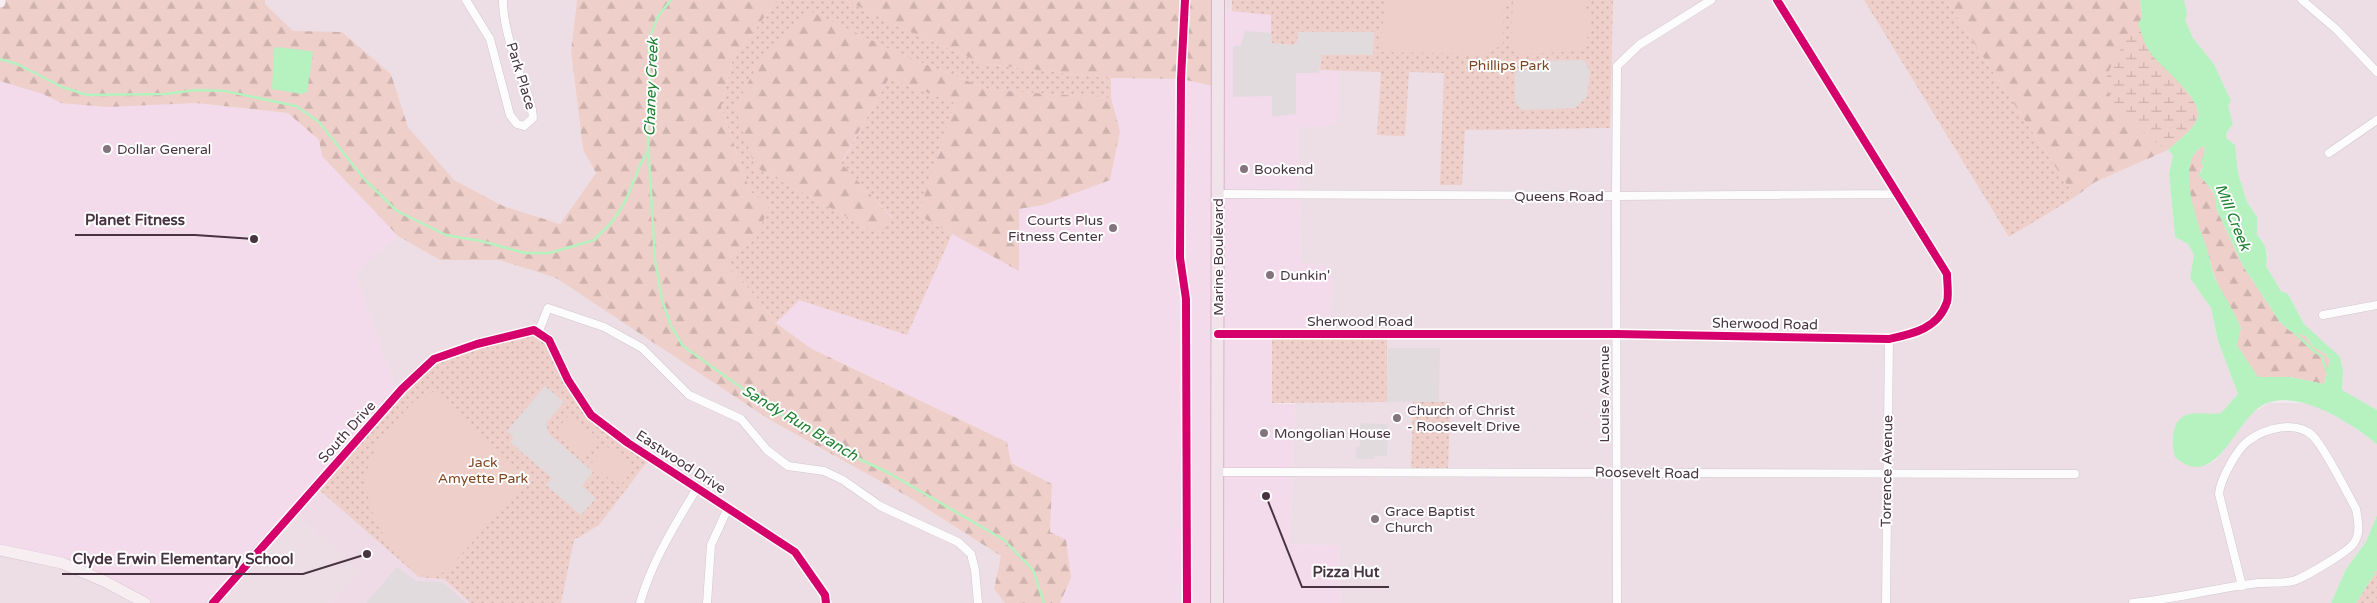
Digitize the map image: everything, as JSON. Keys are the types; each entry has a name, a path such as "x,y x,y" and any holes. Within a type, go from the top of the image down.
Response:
{"main road":[{"name":"Marine Boulevard","path":"1217,603 1218,0"}],"street":[{"name":"Park Place","path":"466,0 490,39 510,115 517,124 524,126 533,118 532,106 519,72 503,16 503,0"},
{"name":"Louise Avenue","path":"1617,603 1617,66 1639,45 1711,0"},
{"name":"Sherwood Road","path":"1218,334 1617,334 1889,339 1920,332 1935,321 1947,302 1946,274 1777,0"},
{"path":"2302,0 2336,28 2377,72"},
{"path":"2328,153 2377,120"},
{"name":"Queens Road","path":"1218,194 1616,196 1898,194"},
{"path":"2323,315 2377,305"},
{"path":"536,332 548,308 604,327 642,348 689,395 740,418 767,450 788,466 824,471 843,480 880,506 958,542 971,554 975,570 978,603"},
{"name":"Eastwood Drive","path":"536,332 549,340 569,381 591,415 628,443 795,552 825,595 826,603"},
{"name":"South Drive","path":"213,603 402,390 434,359 477,344 536,332"},
{"name":"Torrence Avenue","path":"1886,603 1889,339"},
{"path":"2133,603 2164,600 2242,586 2295,581 2342,553 2354,543 2358,536 2359,521 2356,509 2312,436 2293,427 2278,428 2259,434 2247,442 2220,484 2219,494 2242,586"},
{"name":"Roosevelt Road","path":"1218,472 2074,474"},
{"path":"640,603 646,582 660,549 697,488"},
{"path":"707,603 710,545 728,508"},
{"path":"0,550 62,563 104,580 145,603"}],"shaded area":[{"path":"265,0 577,0 571,51 583,149 596,173 560,224 503,206 454,180 408,127 391,74 342,32 293,32 265,4"},
{"path":"785,0 846,0 893,24 984,64 1111,78 1181,79 1218,87 1218,6 1232,11 1271,14 1321,55 1320,70 1338,71 1337,125 1297,128 1301,262 1331,267 1330,334 1272,334 1272,403 1295,404 1289,544 1338,545 1341,603 1060,603 1071,578 1050,532 1052,484 1011,463 1007,442 812,349 776,323"},
{"path":"1218,0 1864,0 2009,237 2095,182 2168,150 2173,155 2169,173 2175,237 2188,244 2194,255 2190,278 2211,308 2218,341 2238,394 2221,413 2184,417 2175,428 2207,465 2216,460 2251,414 2269,403 2310,403 2348,423 2377,444 2377,515 2366,542 2346,569 2331,603 1341,603 1338,545 1289,544 1301,263 1297,127 1271,52 1232,11 1218,6"},
{"path":"2184,0 2377,0 2377,410 2342,390 2343,373 2304,324 2288,294 2281,291 2266,266 2268,255 2263,241 2257,235 2257,217 2247,202 2238,173 2235,146 2226,138 2227,132 2233,124 2228,106 2231,101 2214,64 2193,38 2185,20"},
{"path":"1245,31 1271,33 1272,43 1293,45 1297,42 1298,32 1374,32 1373,55 1322,55 1319,73 1296,73 1296,114 1272,117 1272,96 1233,97 1233,46 1240,46"},
{"path":"1584,60 1590,71 1587,97 1575,108 1522,110 1515,102 1515,74 1527,61"},
{"path":"0,81 196,103 440,260 499,260 556,278 770,420 907,496 1001,556 994,589 1005,603 0,603"},
{"path":"0,81 43,94 61,103 107,107 196,103 288,113 319,140 323,156 398,236 364,264 356,276 398,394 213,603 145,603 104,581 0,550"},
{"path":"1388,348 1440,348 1439,402 1387,402"},
{"path":"545,386 564,402 546,423 549,434 593,472 582,486 596,498 581,515 546,485 552,478 510,442 514,437 507,431"},
{"path":"1360,423 1388,424 1387,456 1375,456 1374,459 1356,459 1356,447 1360,447"},
{"path":"316,487 419,577 444,579 471,603 332,603 361,571 294,511"},
{"path":"397,567 416,581 443,582 466,603 366,603"}],"green space":[{"path":"0,0 265,0 265,4 293,31 342,32 391,74 408,127 454,180 503,206 560,224 596,173 583,149 571,51 577,0 785,0 775,3 733,58 721,107 750,191 769,206 757,237 724,262 757,298 776,323 812,349 1007,442 1011,463 1052,484 1050,532 1066,540 1071,578 1060,603 1005,603 994,589 1001,556 907,496 770,420 556,278 499,260 440,260 398,236 322,156 319,140 288,113 196,103 107,107 61,103 43,94 0,81"},
{"path":"785,0 846,0 893,24 984,64 1111,78 1111,98 990,90 905,56 755,167 880,235 893,218 841,164 889,78 955,103 918,215 952,234 907,335 799,300 776,323 757,298 724,262 757,237 750,191 721,107 733,58 775,3"},
{"path":"846,0 1218,0 1218,87 1181,79 1111,78 984,64 893,24"},
{"name":"Phillips Park","path":"1232,0 1613,0 1610,128 1465,130 1462,185 1440,185 1444,73 1409,72 1405,136 1377,135 1381,72 1320,70 1321,55 1271,52 1271,15 1232,11"},
{"path":"1386,0 1504,0 1503,43 1489,54 1379,52"},
{"path":"1513,0 1583,0 1590,17 1586,51 1518,54 1511,45"},
{"path":"1864,0 1946,0 2075,197 2009,237"},
{"path":"1946,0 2140,0 2142,17 2186,91 2193,127 2168,150 2095,182 2075,197"},
{"path":"808,10 905,56 990,90 1111,98 1120,131 1110,180 1043,205 1019,209 1019,271 918,215 955,103 889,78 841,163 893,219 880,235 755,167 735,108 762,56"},
{"path":"2138,24 2150,52 2187,92 2197,108 2198,115 2194,125 2168,150 2129,120 2112,100 2108,90 2106,80 2110,68"},
{"path":"2204,146 2205,161 2200,172 2217,199 2216,208 2243,266 2280,322 2290,331 2306,336 2312,346 2326,354 2330,360 2324,384 2290,377 2258,378 2236,345 2241,328 2214,274 2193,209 2190,193 2188,178 2190,164 2195,153"},
{"name":"Jack Amyette Park","path":"534,330 549,340 591,415 650,458 599,525 574,540 561,603 471,603 444,579 419,577 316,487 434,359"},
{"path":"1272,334 1387,334 1387,402 1272,403"},
{"path":"435,391 522,473 523,487 445,572 419,577 389,546 371,510 364,478 376,447 386,432 415,400"},
{"path":"1413,402 1450,402 1448,472 1411,471"},
{"path":"570,414 599,439 583,457 555,432"},
{"path":"606,446 634,469 619,487 591,464"},
{"path":"2377,570 2377,603 2356,603"}],"water":[{"path":"2140,0 2184,0 2187,14 2185,20 2193,38 2214,64 2231,101 2228,106 2233,124 2227,132 2226,138 2235,145 2238,173 2247,202 2257,217 2257,235 2263,242 2266,250 2266,266 2281,291 2288,294 2304,324 2340,357 2343,373 2342,390 2377,410 2377,444 2353,427 2323,410 2292,401 2277,401 2263,405 2253,413 2213,461 2202,466 2189,466 2175,457 2173,438 2179,420 2190,414 2221,413 2238,394 2218,341 2211,308 2190,278 2194,255 2188,244 2175,237 2169,173 2173,155 2168,150 2194,125 2198,115 2197,108 2187,92 2150,52 2138,24 2142,17","holes":["2204,146 2205,161 2199,176 2216,198 2216,208 2243,266 2280,322 2290,331 2306,336 2312,346 2326,354 2330,360 2324,384 2290,377 2258,377 2237,345 2241,328 2214,276 2190,193 2190,164 2195,153"]},
{"path":"274,48 311,51 313,53 307,92 301,94 272,89"},
{"path":"2377,515 2377,570 2356,603 2331,603 2346,569 2366,542"}],"waterway":[{"name":"Sandy Run Branch","path":"671,0 658,16 649,40 650,97 647,125 655,260 662,300 671,326 683,346 771,409 827,439 853,456 889,473 1004,540 1033,570 1044,603"},
{"path":"0,59 17,64 62,87 87,95 165,94 197,90 225,91 296,106 319,122 365,180 397,211 446,235 481,241 525,253 550,253 594,240 612,222 625,202 648,151"},
{"name":"Mill Creek","path":"2205,166 2202,162 2206,153"},
{"name":"Mill Creek","path":"2291,329 2315,352 2323,357 2323,362 2329,375"}],"cycle path":[{"path":"1185,0 1181,79 1180,258 1186,299 1187,603"},
{"path":"1218,334 1617,334 1889,339 1923,329 1937,318 1947,302 1947,274 1777,0"},
{"path":"213,603 402,389 434,359 477,344 534,330 549,340 568,380 591,415 628,443 795,552 825,595 826,603"}],"place":[{"name":"Dollar General","path":"107,149"},
{"name":"Bookend","path":"1244,169"},
{"name":"Courts Plus Fitness Center","path":"1113,228"},
{"name":"Planet Fitness","path":"254,239"},
{"name":"Dunkin'","path":"1270,275"},
{"name":"Church of Christ - Roosevelt Drive","path":"1397,418"},
{"name":"Mongolian House","path":"1264,433"},
{"name":"Pizza Hut","path":"1266,496"},
{"name":"Grace Baptist Church","path":"1375,519"},
{"name":"Clyde Erwin Elementary School","path":"367,554"}],"water label":[{"name":"Chaney Creek","path":"651,87"}]}
